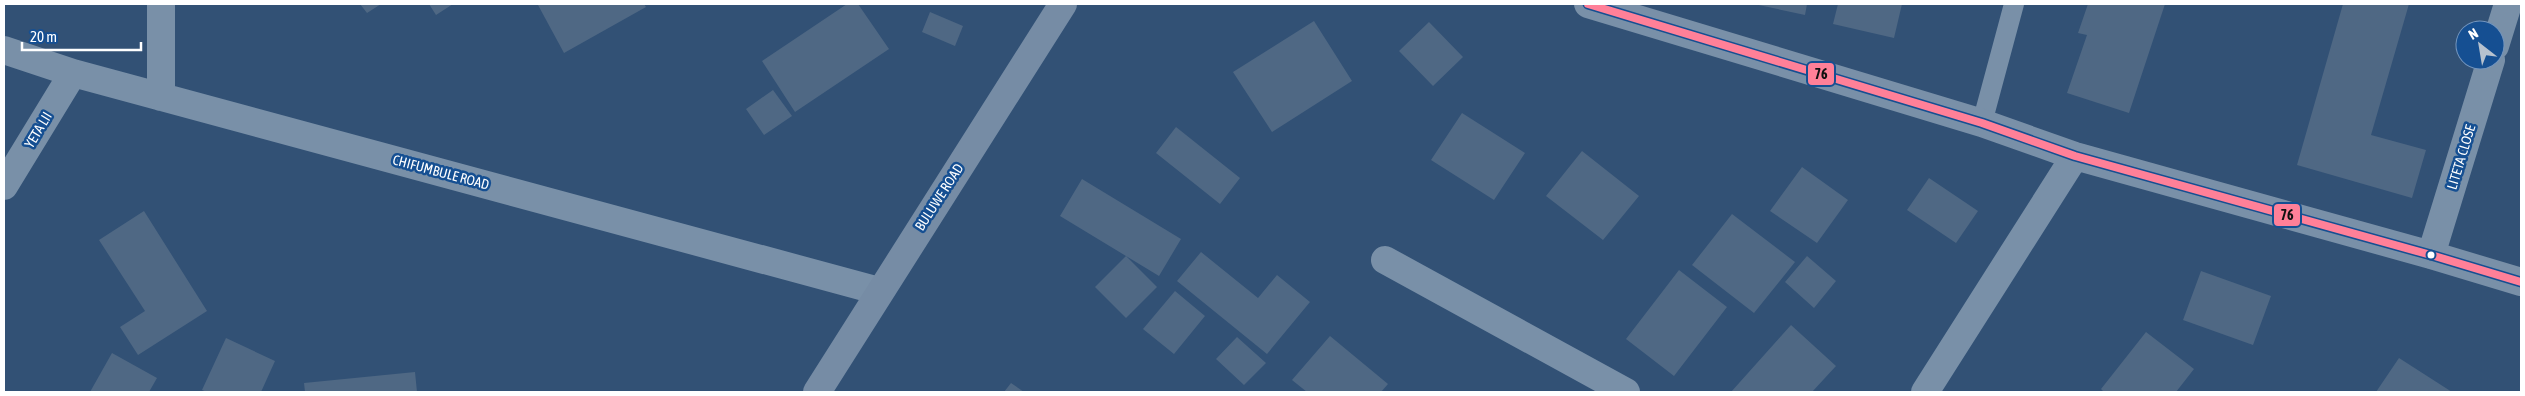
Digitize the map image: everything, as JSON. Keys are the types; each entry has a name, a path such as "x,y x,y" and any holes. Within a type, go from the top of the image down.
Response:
{"street":[{"path":"161,4 161,97"},
{"name":"BULUWE ROAD","path":"817,392 1063,4"},
{"path":"1588,4 1982,122 2075,156 2431,254 2521,282"},
{"path":"2503,20 2508,4"},
{"name":"CHIFUMBULE ROAD","path":"4,50 73,73 880,291"},
{"name":"LITETA CLOSE","path":"2431,254 2488,70"},
{"name":"YETA LII","path":"4,186 73,73"},
{"path":"1925,392 2075,156"},
{"path":"1386,260 1626,392"}],"lane":[{"path":"1982,122 2014,4"}],"building":[{"path":"360,4 381,4 367,13"},
{"path":"429,4 453,4 436,15"},
{"path":"644,4 646,7 564,53 538,5"},
{"path":"847,4 858,4 889,49 795,112 762,61"},
{"path":"1754,4 1807,4 1805,15"},
{"path":"1838,4 1902,4 1894,38 1833,24"},
{"path":"2088,4 2165,4 2129,113 2067,93 2087,35 2078,33"},
{"path":"2343,4 2409,4 2371,135 2426,150 2412,198 2297,165"},
{"path":"930,12 963,26 955,46 922,32"},
{"path":"1314,21 1352,81 1272,132 1233,72"},
{"path":"1429,22 1463,57 1433,86 1399,51"},
{"path":"773,90 792,116 764,135 746,109"},
{"path":"1462,113 1525,153 1494,200 1431,160"},
{"path":"1176,127 1240,178 1220,204 1156,153"},
{"path":"1582,151 1639,196 1603,240 1546,196"},
{"path":"1802,167 1848,200 1817,243 1770,211"},
{"path":"1929,178 1978,211 1956,243 1907,210"},
{"path":"1082,179 1181,239 1159,276 1060,216"},
{"path":"144,211 207,311 138,355 120,327 145,311 99,240"},
{"path":"1732,214 1795,262 1754,313 1692,265"},
{"path":"1201,252 1258,298 1277,275 1310,302 1267,354 1177,281"},
{"path":"1126,256 1157,287 1126,318 1095,287"},
{"path":"1807,256 1836,281 1814,308 1785,282"},
{"path":"1679,270 1727,307 1674,376 1626,339"},
{"path":"2201,271 2271,296 2253,345 2183,320"},
{"path":"1175,291 1205,316 1174,354 1143,329"},
{"path":"1791,325 1836,366 1812,392 1731,392"},
{"path":"2146,332 2194,369 2176,392 2104,392 2101,389"},
{"path":"1330,336 1388,384 1381,392 1307,392 1292,380"},
{"path":"1237,337 1266,363 1244,385 1216,359"},
{"path":"226,338 275,361 261,392 207,392 202,390"},
{"path":"112,353 157,378 149,392 90,392"},
{"path":"2399,358 2452,392 2376,392"},
{"path":"415,372 417,392 305,392 304,383"},
{"path":"1011,383 1024,392 1004,392"}],"transit line":[{"name":"76","path":"1588,4 1982,123 2075,156 2431,255 2521,282"}]}
